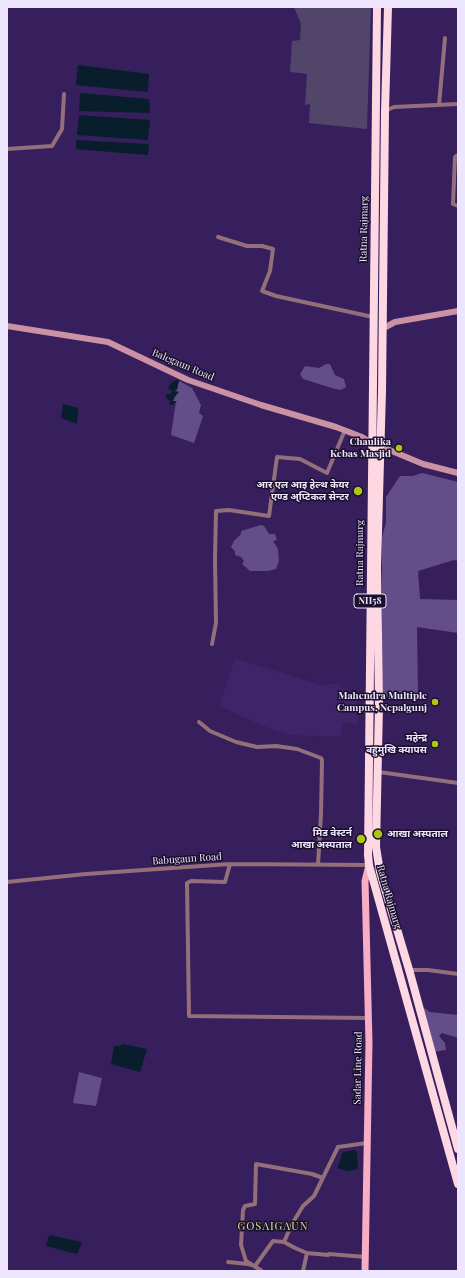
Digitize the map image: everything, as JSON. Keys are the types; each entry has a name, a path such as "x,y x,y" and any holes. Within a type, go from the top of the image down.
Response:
{"highway":[{"name":"Ratna Rajmarg","path":"376,7 373,317 376,446 379,461 377,567 379,705 376,846 378,860 458,1149"},
{"name":"Ratna Rajmarg","path":"388,7 382,329 376,446 368,771 369,865 458,1184"}],"main road":[{"name":"Sadar Line Road","path":"366,1271 368,1018 365,881 369,865"}],"street":[{"path":"439,104 445,38"},
{"path":"7,149 52,146 62,129 64,94"},
{"path":"385,111 394,107 458,104"},
{"path":"458,155 455,157 453,204 458,206"},
{"path":"218,237 247,246 262,246 273,249 274,253 270,271 262,291 276,296 373,317"},
{"path":"382,329 395,322 458,311"},
{"name":"Balegaun Road","path":"7,326 108,342 188,380 261,405 345,430 362,437 376,446 423,464 458,473"},
{"path":"212,644 216,623 216,511 229,510 268,516 277,457 300,459 327,473 345,430"},
{"path":"199,722 210,732 236,742 257,747 276,746 297,749 321,758 321,814 318,865"},
{"path":"378,776 379,772 458,783"},
{"path":"230,864 225,882 191,881 187,883 189,1016 368,1018"},
{"name":"Babugaun Road","path":"7,882 230,864 369,865"},
{"path":"410,974 411,970 428,970 458,974"},
{"path":"284,1242 292,1224 303,1206 314,1196 338,1147 367,1143"},
{"path":"262,1271 246,1261 240,1245 243,1210 245,1206 255,1204 256,1164 323,1178"},
{"path":"255,1266 273,1241 284,1242 308,1253 366,1257"},
{"path":"303,1271 303,1266 308,1253"},
{"path":"228,1262 255,1266"}],"shaded area":[{"path":"294,7 371,7 367,129 309,123 310,104 305,105 307,74 290,72 292,41 300,40 301,24"},
{"path":"326,364 330,364 335,375 344,379 346,387 341,390 335,389 303,379 300,374 305,366 319,368"},
{"path":"179,381 192,388 201,405 199,413 203,416 194,443 171,435 176,401 173,401 178,392 175,391"},
{"path":"422,473 458,482 458,561 454,560 418,571 420,599 458,600 458,633 417,627 418,694 382,698 382,537 386,523 386,497 400,476 413,476"},
{"path":"261,525 264,526 269,534 275,534 277,540 273,541 278,549 279,561 276,569 268,571 250,571 242,564 244,561 241,557 235,555 235,551 231,547 234,541 241,534 241,531"},
{"path":"235,658 320,685 338,684 356,698 358,724 343,722 341,737 290,735 261,725 219,706"},
{"path":"421,1006 430,1012 458,1015 458,1038 442,1033 439,1036 445,1043 446,1050 433,1052"},
{"path":"79,1072 102,1078 96,1106 73,1103"}],"water":[{"path":"78,65 149,74 148,92 76,85"},
{"path":"80,93 149,99 150,113 79,111"},
{"path":"79,115 150,120 148,140 77,135"},
{"path":"76,140 149,144 148,155 76,149"},
{"path":"178,380 177,389 175,391 179,392 174,397 173,401 177,401 173,405 169,404 171,401 168,400 165,395 171,393 172,390 168,389 170,384"},
{"path":"63,404 78,408 77,424 61,418"},
{"path":"123,1044 147,1049 140,1072 111,1064 114,1046"},
{"path":"355,1150 357,1152 358,1169 347,1171 337,1168 343,1152"},
{"path":"49,1235 82,1242 77,1254 46,1246"}],"place":[{"name":"Chaulika Kebas Masjid","path":"399,448"},
{"name":"आर एल आइ हेल्थ केयर एण्ड अ्प्टिकल सेन्टर","path":"358,491"},
{"name":"Mahendra Multiple Campus, Nepalgunj","path":"435,702"},
{"name":"महेन्द्र बहुमुखि क्यापस","path":"435,744"},
{"name":"आखा अस्पताल","path":"378,834"},
{"name":"मिड वेस्टर्न आखा अस्पताल","path":"361,839"}],"district":[{"name":"GOSAIGAUN","path":"273,1227"}]}
